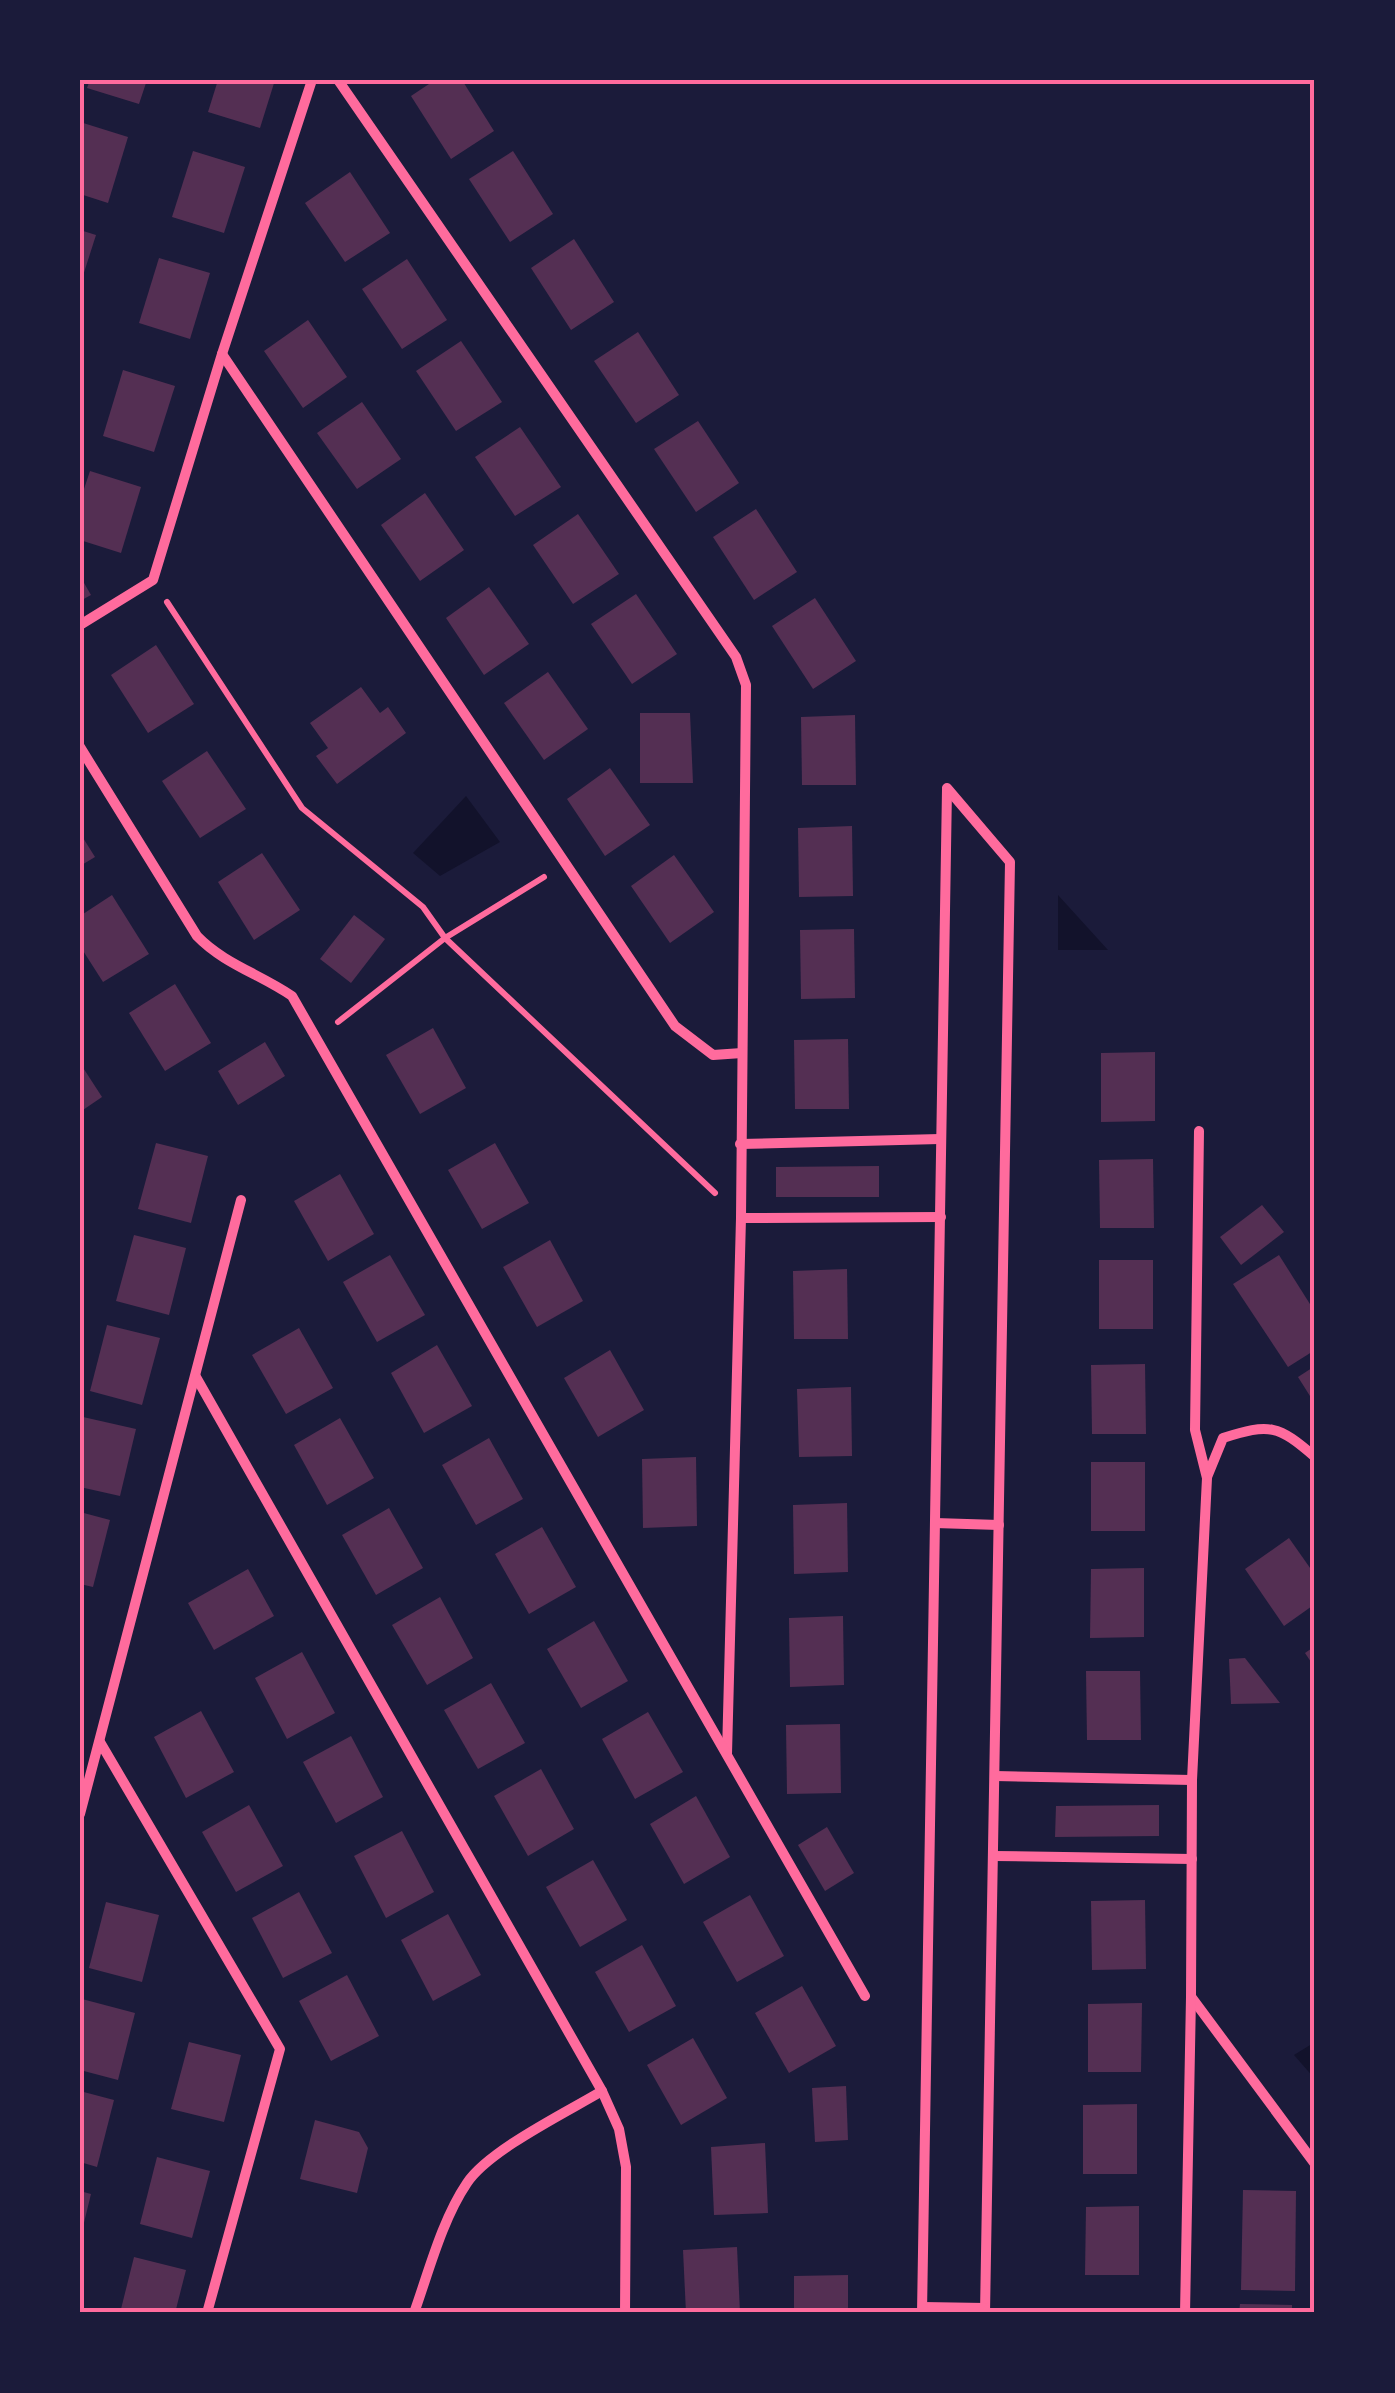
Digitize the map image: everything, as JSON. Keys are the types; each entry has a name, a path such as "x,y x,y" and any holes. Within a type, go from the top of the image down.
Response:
{"street":[{"path":"80,625 152,580 312,80"},
{"path":"338,80 736,657 746,685 741,1218 728,1754"},
{"path":"222,354 675,1026 713,1055 742,1052"},
{"path":"80,747 198,936 216,956 266,978 292,996 865,1996"},
{"path":"947,788 1010,862 985,2311 922,2310 940,1138 947,788"},
{"path":"1184,2313 1192,1780 1207,1478 1195,1430 1198,1131"},
{"path":"740,1144 940,1138"},
{"path":"80,1814 241,1200"},
{"path":"741,1218 941,1217"},
{"path":"196,1376 602,2090 619,2129 626,2167 625,2313"},
{"path":"1207,1478 1223,1438 1258,1427 1287,1433 1315,1457"},
{"path":"935,1524 999,1525"},
{"path":"100,1742 280,2049 208,2313"},
{"path":"995,1776 1192,1780"},
{"path":"994,1856 1192,1859"},
{"path":"1191,1998 1315,2164"},
{"path":"414,2313 444,2231 468,2181 496,2156 602,2090"}],"path":[{"path":"152,580 302,808 422,907 444,938 741,1218"},
{"path":"317,1038 444,938 567,864"}],"shaded area":[{"path":"466,796 500,842 440,876 413,853"},
{"path":"1058,895 1108,950 1058,950"},
{"path":"1315,2042 1315,2079 1294,2055"}],"building":[{"path":"90,80 147,80 139,104 87,88"},
{"path":"218,80 275,80 260,128 208,112"},
{"path":"435,80 462,80 494,131 451,159 411,96"},
{"path":"80,122 128,137 108,203 80,194"},
{"path":"193,151 245,167 224,233 172,217"},
{"path":"513,151 553,214 510,242 469,179"},
{"path":"350,172 390,233 345,262 305,203"},
{"path":"80,230 96,235 81,282 80,282"},
{"path":"574,239 614,302 571,330 531,268"},
{"path":"159,258 210,273 190,339 139,323"},
{"path":"407,259 447,320 402,349 362,289"},
{"path":"308,320 347,377 303,408 264,351"},
{"path":"638,332 679,395 636,423 594,361"},
{"path":"461,341 502,402 456,431 416,371"},
{"path":"123,370 175,386 154,452 103,436"},
{"path":"362,402 401,459 357,489 317,433"},
{"path":"698,421 739,483 696,512 654,449"},
{"path":"520,427 561,487 515,516 475,457"},
{"path":"90,471 141,487 121,553 80,540 80,501"},
{"path":"425,493 464,550 420,581 381,525"},
{"path":"756,509 797,572 754,600 713,537"},
{"path":"578,514 619,574 573,604 533,545"},
{"path":"80,576 91,595 80,601"},
{"path":"489,587 529,644 484,675 446,618"},
{"path":"636,594 677,654 632,684 591,624"},
{"path":"815,598 856,661 813,689 772,626"},
{"path":"156,645 194,704 148,733 111,675"},
{"path":"548,672 588,729 544,760 504,703"},
{"path":"361,687 380,713 388,707 406,733 337,784 316,756 328,748 310,723"},
{"path":"640,713 690,713 693,783 640,783"},
{"path":"855,715 856,785 802,785 801,717"},
{"path":"207,751 246,809 200,838 162,781"},
{"path":"610,768 650,825 605,856 567,799"},
{"path":"852,826 853,896 799,897 798,828"},
{"path":"80,833 95,857 80,866"},
{"path":"262,853 300,910 254,940 218,882"},
{"path":"674,855 714,912 670,943 631,886"},
{"path":"112,895 149,954 103,982 80,946 80,916"},
{"path":"354,915 385,939 351,983 320,959"},
{"path":"854,929 855,998 801,999 800,930"},
{"path":"175,984 211,1043 165,1071 129,1013"},
{"path":"433,1028 466,1088 420,1114 386,1055"},
{"path":"848,1039 849,1109 795,1109 794,1040"},
{"path":"265,1042 285,1076 238,1105 218,1071"},
{"path":"1155,1052 1155,1121 1101,1122 1101,1053"},
{"path":"80,1063 102,1097 80,1112"},
{"path":"156,1143 208,1156 191,1223 138,1209"},
{"path":"495,1143 529,1203 482,1229 448,1170"},
{"path":"1153,1159 1154,1228 1100,1228 1099,1160"},
{"path":"879,1166 879,1197 776,1197 776,1167"},
{"path":"340,1174 374,1234 328,1261 294,1201"},
{"path":"1262,1205 1284,1232 1241,1265 1220,1237"},
{"path":"134,1235 186,1248 169,1315 116,1301"},
{"path":"550,1240 583,1301 537,1327 503,1267"},
{"path":"390,1255 425,1315 377,1342 343,1282"},
{"path":"1279,1255 1315,1312 1315,1350 1288,1367 1233,1284"},
{"path":"1099,1260 1153,1260 1153,1329 1099,1329"},
{"path":"847,1269 848,1339 794,1339 793,1271"},
{"path":"107,1325 160,1338 142,1405 90,1391"},
{"path":"299,1328 333,1388 286,1414 252,1355"},
{"path":"437,1345 472,1406 424,1433 391,1373"},
{"path":"610,1350 644,1410 598,1437 564,1378"},
{"path":"1145,1364 1146,1434 1092,1434 1091,1365"},
{"path":"1315,1366 1315,1404 1298,1377"},
{"path":"851,1387 852,1456 799,1457 797,1389"},
{"path":"83,1417 136,1429 120,1496 80,1487"},
{"path":"340,1418 374,1478 327,1505 294,1445"},
{"path":"489,1438 523,1499 476,1525 442,1465"},
{"path":"696,1457 697,1526 643,1528 642,1459"},
{"path":"1091,1462 1145,1462 1145,1531 1091,1531"},
{"path":"847,1503 848,1572 794,1574 793,1505"},
{"path":"389,1508 423,1568 376,1595 342,1535"},
{"path":"80,1512 110,1520 93,1587 80,1584"},
{"path":"542,1527 576,1587 529,1614 495,1554"},
{"path":"1289,1538 1315,1575 1315,1604 1284,1626 1245,1569"},
{"path":"1144,1568 1144,1637 1090,1638 1091,1569"},
{"path":"248,1569 274,1616 214,1650 188,1603"},
{"path":"440,1597 473,1658 427,1685 392,1625"},
{"path":"843,1616 844,1685 790,1687 789,1618"},
{"path":"594,1621 628,1681 581,1708 547,1649"},
{"path":"1315,1646 1315,1668 1305,1653"},
{"path":"302,1652 335,1713 287,1739 255,1678"},
{"path":"1245,1658 1280,1703 1231,1704 1229,1659"},
{"path":"1086,1671 1140,1671 1141,1740 1087,1740"},
{"path":"491,1683 525,1743 478,1769 444,1710"},
{"path":"201,1711 234,1772 186,1798 154,1737"},
{"path":"648,1712 683,1772 635,1799 602,1739"},
{"path":"840,1724 841,1793 787,1794 786,1725"},
{"path":"351,1736 383,1797 336,1823 303,1762"},
{"path":"541,1769 574,1829 528,1856 494,1796"},
{"path":"696,1796 730,1857 684,1884 650,1824"},
{"path":"249,1805 283,1866 236,1892 202,1832"},
{"path":"1159,1805 1159,1836 1055,1837 1056,1806"},
{"path":"827,1827 854,1873 825,1891 798,1845"},
{"path":"402,1831 434,1892 386,1918 354,1856"},
{"path":"593,1860 627,1920 580,1947 546,1887"},
{"path":"299,1892 332,1953 283,1978 252,1918"},
{"path":"750,1895 784,1956 737,1982 703,1922"},
{"path":"1145,1900 1146,1969 1092,1970 1091,1901"},
{"path":"106,1902 159,1915 142,1982 89,1968"},
{"path":"448,1914 481,1975 433,2001 401,1940"},
{"path":"642,1945 676,2006 629,2032 595,1972"},
{"path":"347,1975 379,2036 331,2061 299,2001"},
{"path":"802,1986 836,2046 789,2073 755,2013"},
{"path":"82,1999 135,2013 118,2080 80,2070"},
{"path":"1142,2003 1141,2072 1088,2072 1088,2004"},
{"path":"693,2038 727,2098 681,2125 647,2065"},
{"path":"189,2042 241,2055 224,2122 171,2109"},
{"path":"846,2086 848,2140 815,2142 812,2088"},
{"path":"80,2091 114,2100 97,2167 80,2162"},
{"path":"1137,2104 1137,2174 1083,2174 1083,2105"},
{"path":"315,2120 359,2132 368,2148 357,2193 300,2179"},
{"path":"765,2143 768,2213 714,2215 711,2147"},
{"path":"157,2157 210,2171 192,2238 140,2224"},
{"path":"1243,2190 1296,2191 1295,2291 1241,2290"},
{"path":"80,2191 91,2194 81,2235 80,2235"},
{"path":"1139,2206 1139,2275 1085,2275 1086,2207"},
{"path":"737,2247 740,2313 686,2313 683,2250"},
{"path":"134,2257 186,2270 175,2313 120,2313"},
{"path":"848,2275 848,2313 794,2313 794,2276"},
{"path":"1240,2304 1292,2305 1292,2313 1239,2313"}]}
